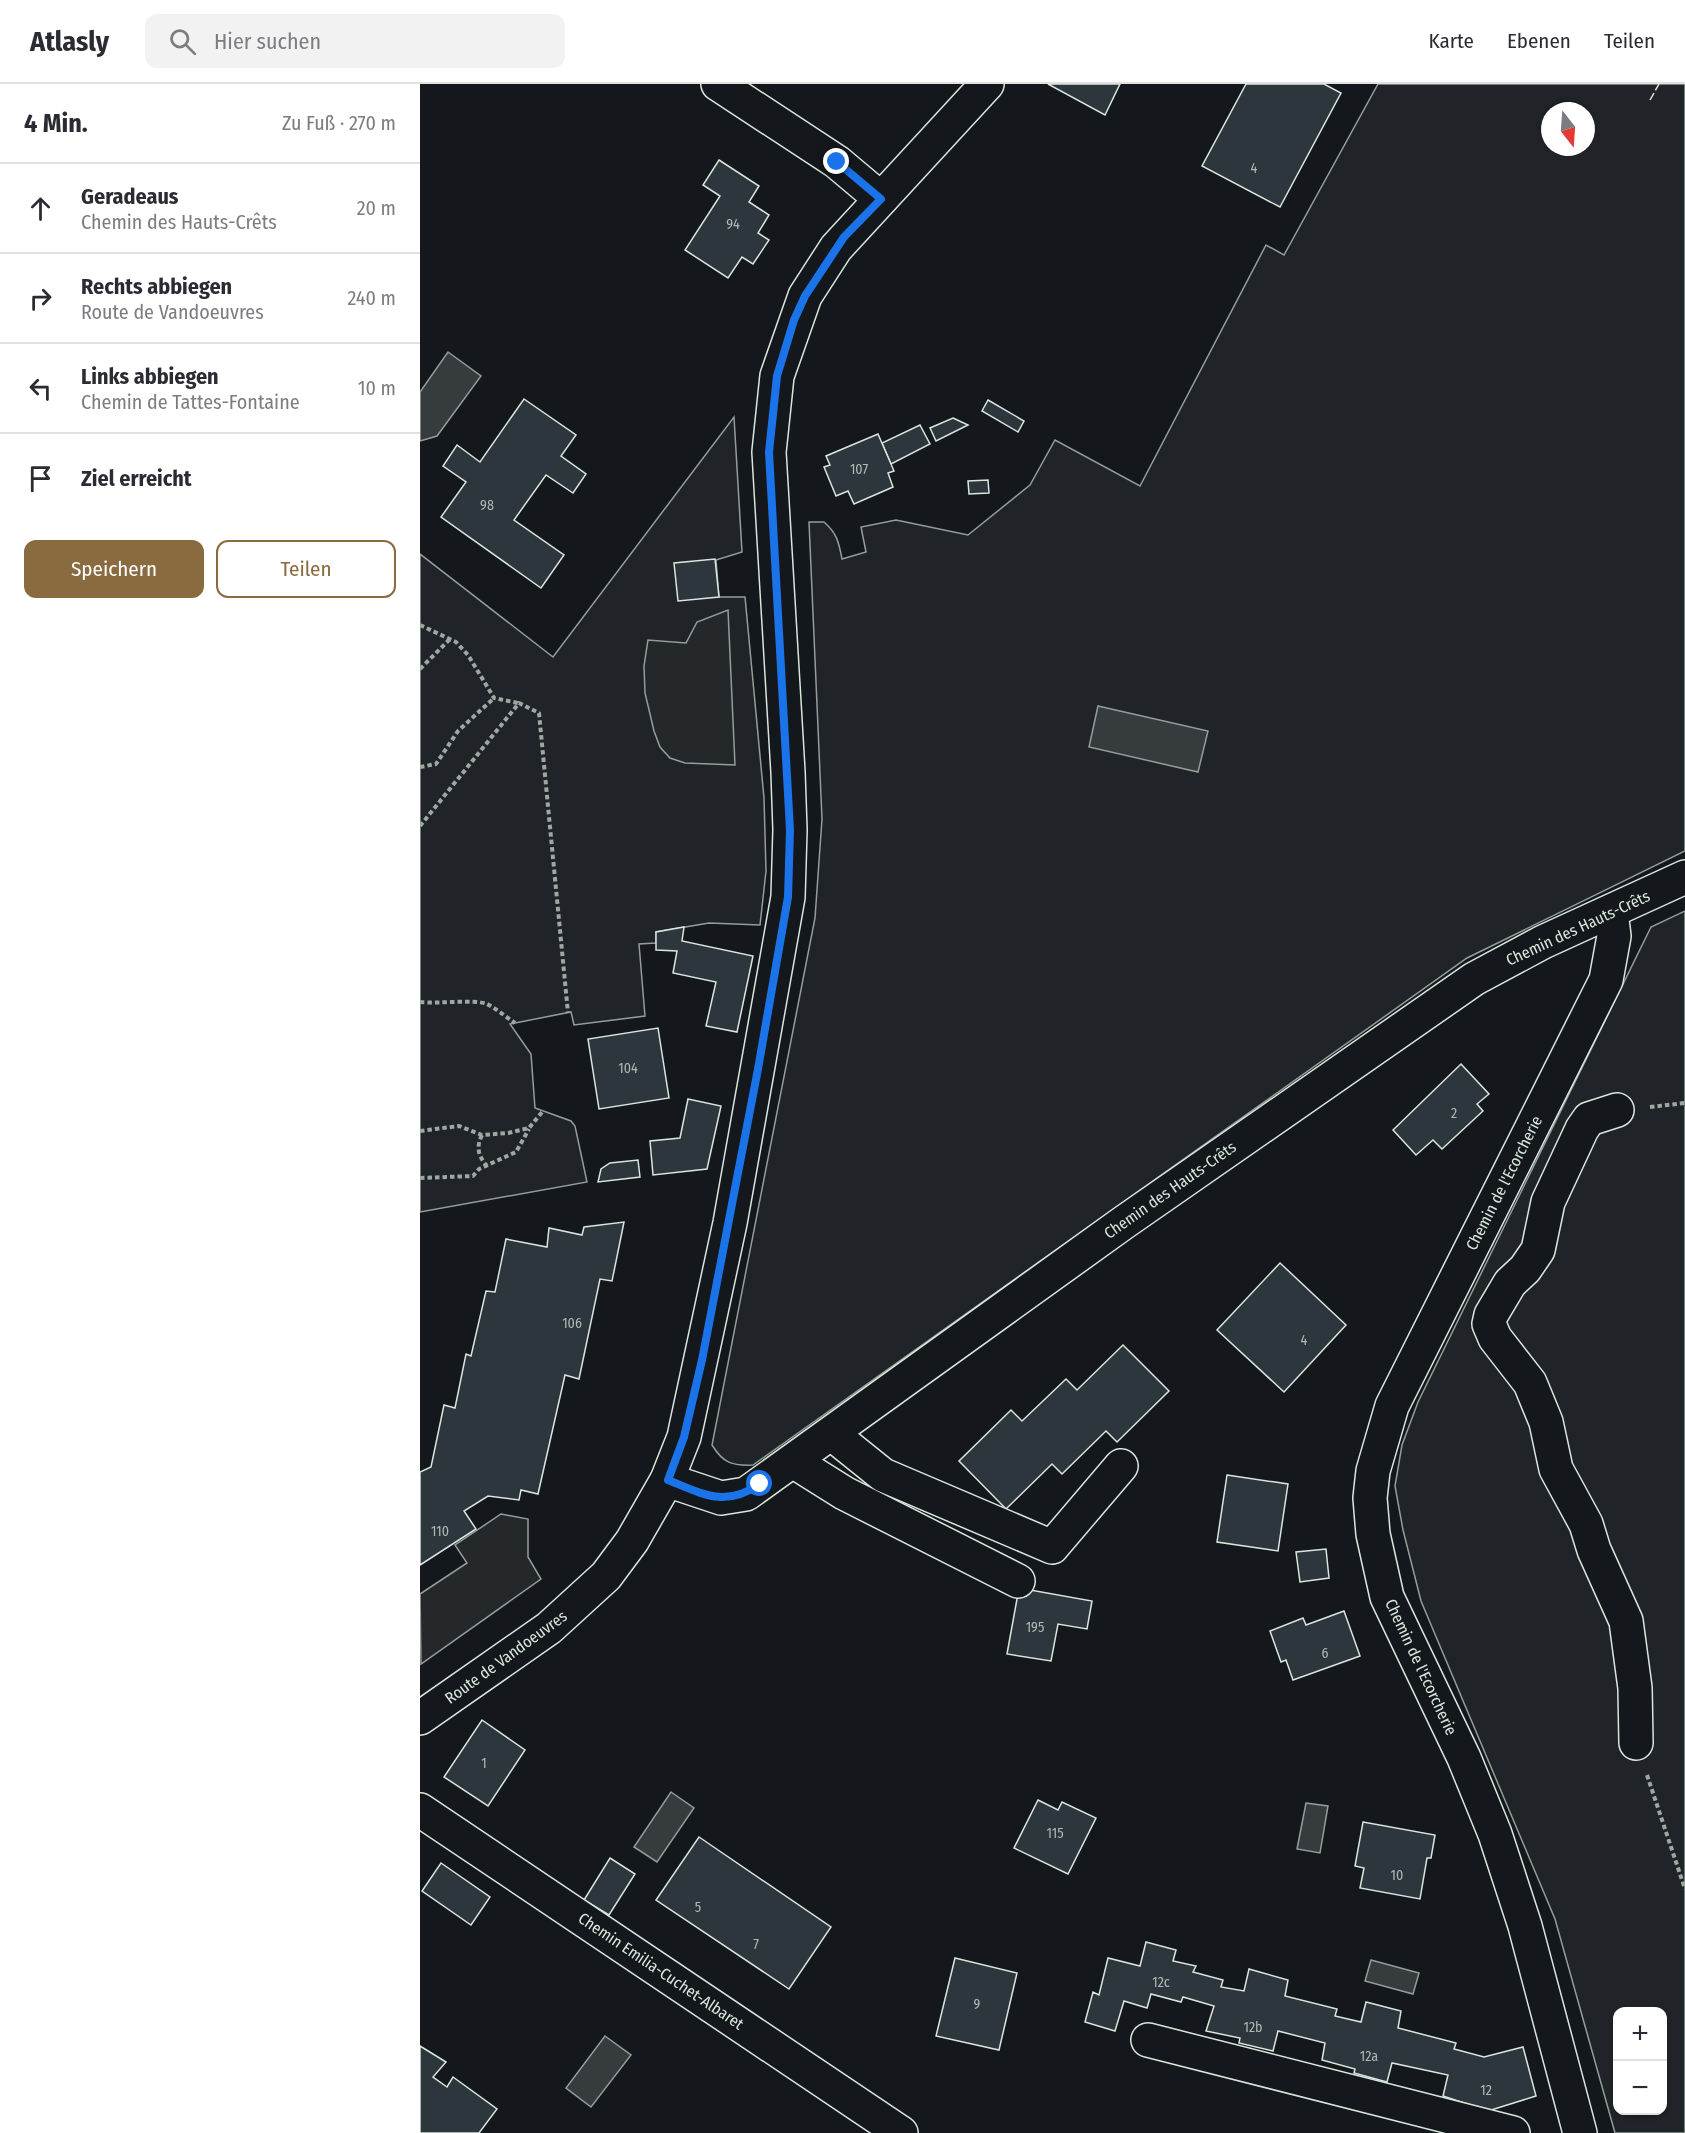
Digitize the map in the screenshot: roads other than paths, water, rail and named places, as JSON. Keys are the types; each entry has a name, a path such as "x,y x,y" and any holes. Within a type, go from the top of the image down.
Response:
{"street":[{"path":"718,84 837,162 881,199"},
{"name":"Route de Vandoeuvres","path":"420,1718 509,1658 578,1603 606,1575 632,1541 668,1480 684,1437 711,1318 788,897 789,784 769,452 777,376 794,320 805,296 844,237 987,84"},
{"name":"Chemin des Hauts-Crêts","path":"668,1480 721,1498 735,1498 746,1494 1123,1223 1474,979 1543,942 1685,877"},
{"name":"Chemin de l'Ecorcherie","path":"1580,2133 1525,1926 1495,1834 1464,1758 1387,1597 1373,1534 1370,1498 1373,1471 1392,1406 1606,980 1614,936 1611,912"},
{"path":"1617,1110 1589,1119 1582,1129 1548,1202 1538,1250 1525,1269 1510,1283 1491,1315 1489,1324 1495,1338 1530,1383 1546,1422 1556,1469 1586,1524 1594,1550 1626,1621 1632,1649 1636,1743"},
{"path":"832,1434 883,1475 1052,1546 1121,1466"},
{"path":"793,1461 844,1493 1018,1581"},
{"name":"Chemin Emilia-Cuchet-Albaret","path":"420,1810 902,2133"},
{"path":"1148,2040 1514,2133"}]}
